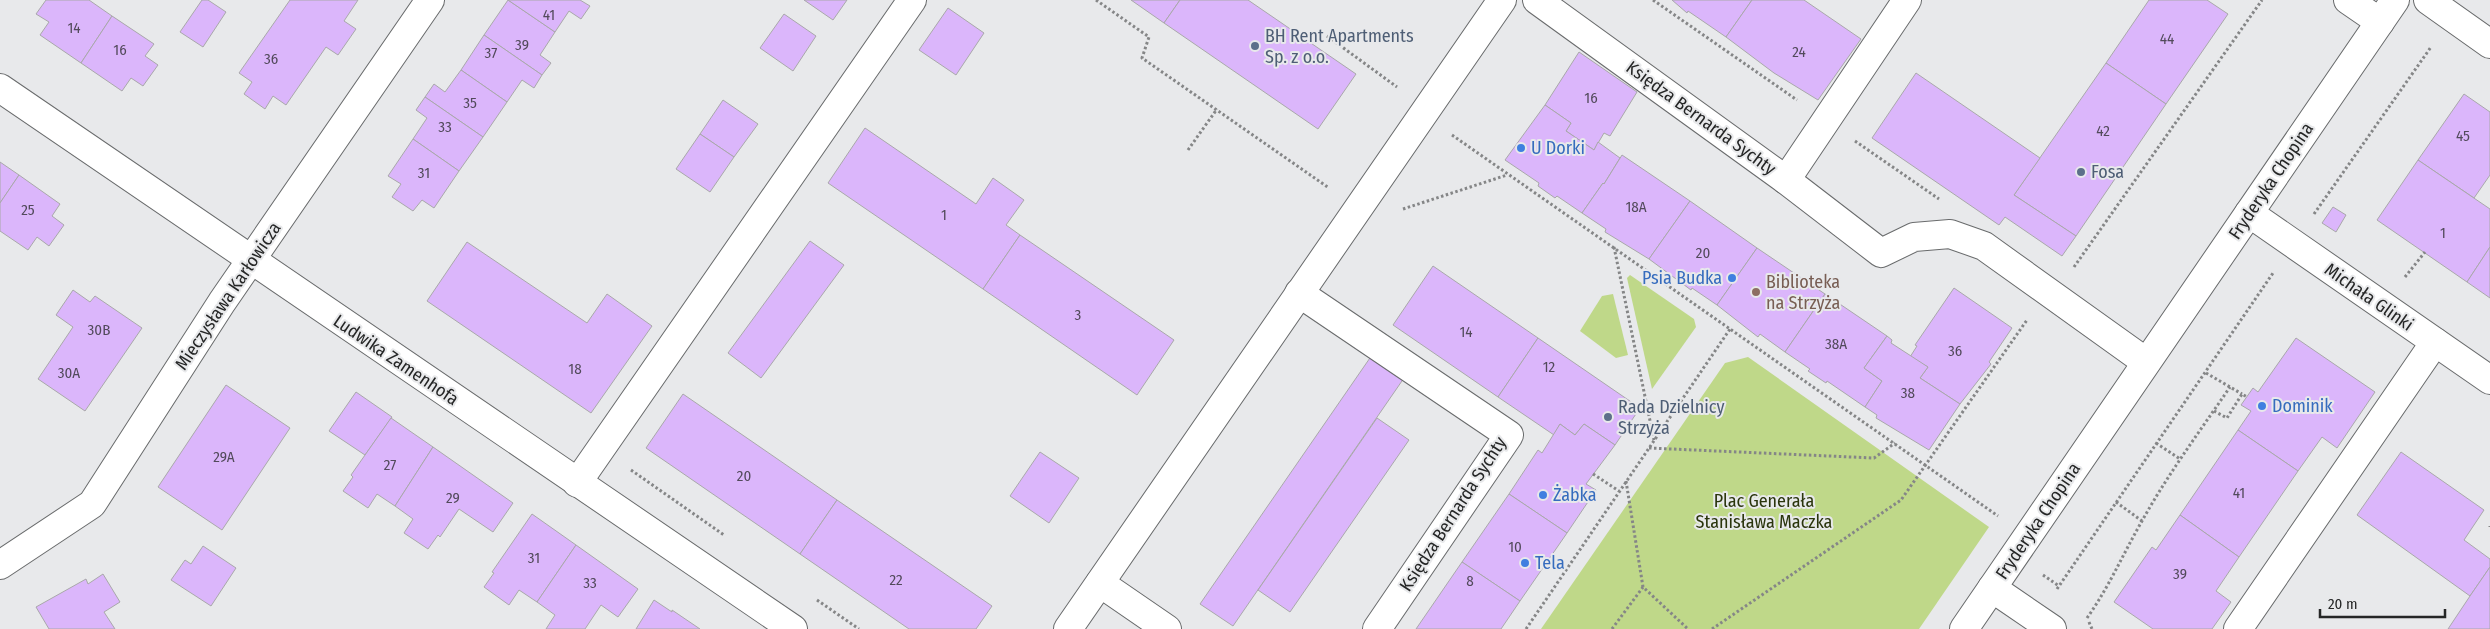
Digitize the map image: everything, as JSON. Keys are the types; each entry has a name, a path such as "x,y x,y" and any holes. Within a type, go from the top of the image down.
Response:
{"street":[{"name":"Mieczysława Karłowicza","path":"0,565 92,504 222,302 430,0"},
{"path":"577,483 912,0"},
{"path":"1068,629 1502,0"},
{"name":"Księdza Bernarda Sychty","path":"1537,0 1786,180 1907,0"},
{"path":"2348,0 2380,22"},
{"name":"Fryderyka Chopina","path":"1964,629 2395,0"},
{"path":"2428,0 2490,44"},
{"name":"Ludwika Zamenhofa","path":"0,88 793,629"},
{"path":"1786,180 1882,253 1914,238 1950,234 1984,246 2146,362"},
{"name":"Michała Glinki","path":"2249,213 2490,380"},
{"name":"Księdza Bernarda Sychty","path":"1299,293 1509,435 1377,629"},
{"path":"2238,629 2435,342"},
{"path":"1100,583 1167,629"},
{"path":"1992,588 2044,624"}],"path":[{"path":"1096,0 1149,37 1142,58 1336,192"},
{"path":"1712,629 1901,500 2040,300 2064,282 2262,0"},
{"path":"2044,624 2116,502 2452,17"},
{"path":"1327,36 1404,92"},
{"path":"1188,150 1217,109"},
{"path":"1423,114 2003,520"},
{"path":"1400,210 1507,174"},
{"path":"1614,247 1654,440"},
{"path":"1526,629 1730,328"},
{"path":"2206,373 2247,397"},
{"path":"2087,618 2104,595 2142,521 2180,459 2230,387"},
{"path":"2214,411 2227,418 2242,394"},
{"path":"2156,443 2180,459"},
{"path":"1649,448 1874,458 1895,444"},
{"path":"601,449 730,539"},
{"path":"1593,474 1619,492"},
{"path":"1626,481 1643,586 1688,629"},
{"path":"2116,502 2142,521"},
{"path":"1612,629 1643,586"},
{"path":"810,595 859,629"}],"green space":[{"path":"1630,275 1694,319 1696,327 1652,389 1627,278"},
{"path":"1613,294 1628,355 1616,358 1580,331 1602,296"},
{"name":"Plac Generała Stanisława Maczka","path":"1748,357 1989,527 1919,629 1541,629 1725,363"}],"building":[{"path":"46,0 89,0 112,16 81,63 40,35 49,22 36,14"},
{"path":"202,0 208,0 226,12 203,47 180,32"},
{"path":"290,0 358,0 344,21 356,29 338,55 326,47 286,105 273,96 265,109 244,94 252,82 239,73"},
{"path":"508,0 555,32 540,55 551,63 542,75 484,35"},
{"path":"508,0 580,0 590,6 581,19 569,11 555,32"},
{"path":"804,0 847,0 833,20"},
{"path":"1131,0 1180,0 1164,23"},
{"path":"1180,0 1248,0 1356,74 1318,129 1164,23"},
{"path":"1672,0 1752,0 1726,37 1688,11 1687,13"},
{"path":"1752,0 1804,0 1861,39 1818,100 1774,73 1726,37"},
{"path":"2149,0 2207,0 2228,14 2166,104 2106,63"},
{"path":"948,8 984,33 956,75 919,50"},
{"path":"784,14 816,36 793,71 760,48"},
{"path":"112,16 154,44 145,56 158,65 143,86 131,78 122,91 81,63"},
{"path":"484,35 542,75 534,88 522,80 507,102 461,70"},
{"path":"1579,52 1637,92 1610,136 1604,133 1594,150 1566,131 1571,123 1545,105"},
{"path":"2106,63 2166,104 2076,236 2014,195"},
{"path":"461,70 507,102 483,137 425,97 434,84 445,92"},
{"path":"1916,73 2040,158 2014,195 2076,236 2062,256 2005,217 1999,225 1872,138"},
{"path":"2464,94 2490,112 2490,175 2474,198 2418,160"},
{"path":"425,97 483,137 459,171 413,139 427,118 416,110"},
{"path":"723,100 758,124 734,157 700,134"},
{"path":"1545,105 1571,123 1566,131 1594,150 1598,142 1620,158 1604,184 1582,213 1557,196 1555,198 1538,186 1539,183 1505,160"},
{"path":"865,128 976,204 993,178 1024,200 1006,225 1020,235 983,289 828,183"},
{"path":"700,134 734,157 710,192 676,169"},
{"path":"413,139 459,171 434,208 422,200 413,211 392,197 401,184 388,176"},
{"path":"1622,155 1690,201 1649,259 1605,232 1606,229 1582,213 1604,184"},
{"path":"2418,160 2490,209 2490,247 2467,282 2377,220"},
{"path":"0,162 19,175 0,203"},
{"path":"19,175 60,204 52,216 64,225 49,246 37,237 28,250 0,231 0,203"},
{"path":"1690,201 1757,248 1717,305 1692,288 1691,290 1649,259"},
{"path":"2333,207 2346,215 2336,232 2322,223"},
{"path":"1020,235 1174,340 1137,395 983,289"},
{"path":"810,241 844,265 761,378 728,353"},
{"path":"467,242 587,323 607,294 652,326 591,413 427,301"},
{"path":"2490,247 2490,298 2467,282"},
{"path":"1757,248 1825,294 1785,352 1760,334 1758,337 1717,305"},
{"path":"1433,266 1538,338 1498,397 1393,325"},
{"path":"1954,288 2012,328 1989,362 1991,364 1960,404 1920,378 1928,367 1910,357 1917,346 1915,345"},
{"path":"73,290 90,302 95,296 142,328 85,411 38,379 73,327 56,315"},
{"path":"1825,294 1887,336 1864,368 1882,381 1865,407 1827,381 1826,383 1808,371 1810,369 1785,352"},
{"path":"1887,336 1892,340 1891,343 1928,367 1920,378 1960,404 1929,450 1876,418 1877,415 1865,407 1882,381 1864,368"},
{"path":"1538,338 1640,408 1615,445 1584,424 1575,435 1560,424 1554,435 1498,397"},
{"path":"2296,338 2375,392 2337,448 2322,437 2298,471 2238,430 2251,411 2241,405 2253,388 2258,392"},
{"path":"1372,355 1404,378 1233,626 1200,604"},
{"path":"226,385 290,428 222,530 158,487"},
{"path":"356,392 392,417 365,455 329,431"},
{"path":"683,394 837,500 800,554 646,448"},
{"path":"391,418 433,447 395,506 377,494 368,508 343,491 353,477 351,475"},
{"path":"1377,418 1409,440 1290,612 1258,590"},
{"path":"1560,424 1575,435 1584,424 1615,445 1586,484 1596,490 1567,533 1509,494 1538,450 1542,453"},
{"path":"2238,430 2298,471 2239,557 2180,515"},
{"path":"433,447 513,503 493,532 459,509 440,537 438,535 428,549 404,533 413,519 395,506"},
{"path":"1040,452 1079,478 1049,523 1010,496"},
{"path":"2401,452 2484,510 2464,540 2490,559 2490,567 2470,596 2357,515"},
{"path":"1509,494 1567,533 1520,601 1462,562"},
{"path":"837,500 992,606 976,629 909,629 800,554"},
{"path":"532,514 576,545 537,602 519,590 509,605 484,587 494,573 492,572"},
{"path":"2180,515 2239,557 2216,591 2231,602 2212,629 2153,629 2114,602 2152,547 2156,550"},
{"path":"576,545 638,589 618,617 601,605 585,629 546,629 555,615 537,602"},
{"path":"203,546 236,568 211,606 171,580 185,560 191,564"},
{"path":"1462,562 1520,601 1501,629 1416,629"},
{"path":"2490,567 2490,629 2448,629 2470,596"},
{"path":"103,574 120,602 104,612 115,629 49,629 36,607 86,579 88,584"},
{"path":"654,600 672,612 672,610 700,629 636,629"}],"place":[{"name":"BH Rent Apartments Sp. z o.o.","path":"1255,46"},
{"name":"U Dorki","path":"1521,148"},
{"name":"Fosa","path":"2081,172"},
{"name":"Psia Budka","path":"1732,278"},
{"name":"Biblioteka na Strzyża","path":"1756,292"},
{"name":"Dominik","path":"2262,406"},
{"name":"Rada Dzielnicy Strzyża","path":"1608,417"},
{"name":"Żabka","path":"1543,495"},
{"name":"Tela","path":"1525,563"}]}
